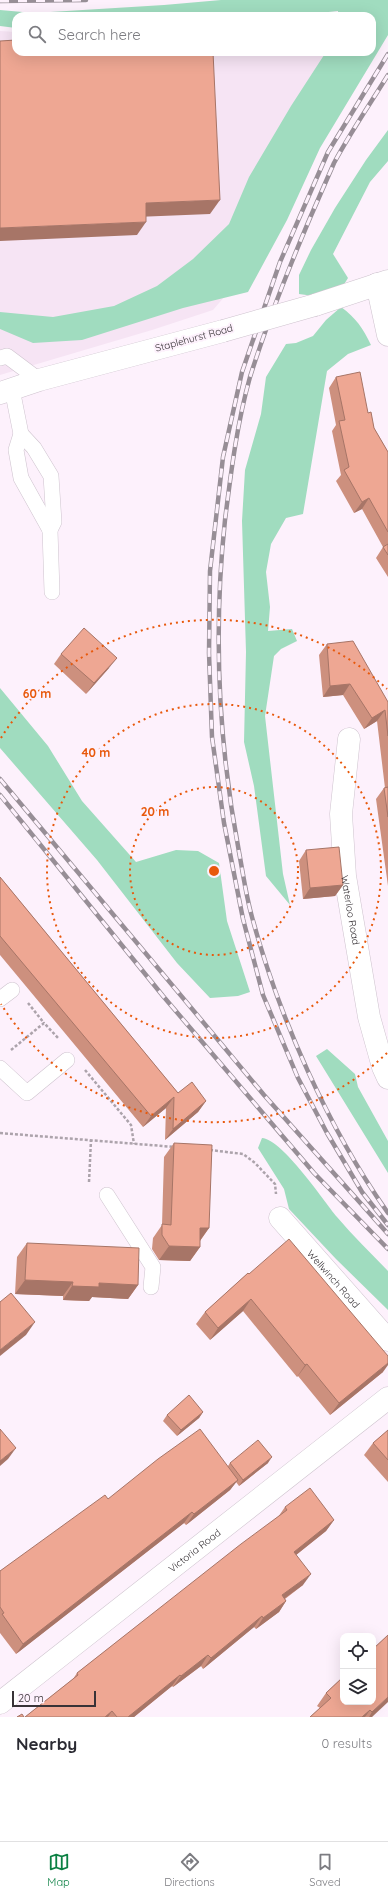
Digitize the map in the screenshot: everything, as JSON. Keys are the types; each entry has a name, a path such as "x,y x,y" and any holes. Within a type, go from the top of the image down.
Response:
{"street":[{"name":"Staplehurst Road","path":"6,391 38,380 223,331 383,283"},
{"path":"383,283 388,335"},
{"name":"Waterloo Road","path":"349,739 341,814 345,876 369,1016 383,1067 388,1078"},
{"name":"Wellwinch Road","path":"280,1218 388,1340"},
{"name":"Victoria Road","path":"0,1703 388,1398"}],"lane":[{"path":"0,358 7,356 38,380"},
{"path":"6,391 21,434 34,448 51,476 54,522 50,530"},
{"path":"21,434 16,450 21,478 50,530 52,592"},
{"path":"0,999 12,990"},
{"path":"0,1068 28,1093 67,1060"},
{"path":"107,1195 153,1267 151,1287"}],"path":[{"path":"0,1133 181,1147"},
{"path":"88,1186 91,1140"},
{"path":"204,1149 243,1154 255,1163 274,1184 280,1218"}],"shaded area":[{"path":"0,31 12,32 12,56 366,56 271,243 213,310 152,330 0,375"}],"green space":[{"path":"221,0 388,0 388,35 376,55 376,12 50,12"},
{"path":"0,10 23,12 12,12 12,28 0,26"},
{"path":"323,56 375,56 320,148 287,220 248,292 183,308 82,340 33,343 0,329 0,312 53,317 114,306 157,286 193,259 229,224 249,177 291,106"},
{"path":"388,130 388,161 370,182 333,254 348,278 338,294 314,296 299,294 299,275 311,250 335,208 366,160"},
{"path":"341,307 359,324 371,345 348,354 327,371 303,514 286,518 271,544 266,572 270,607 268,631 292,629 297,641 281,649 274,656 265,716 283,874 290,905 266,876 254,786 244,742 246,652 242,521 245,470 261,414 266,377 286,344 296,343 313,336 326,320"},
{"path":"0,688 48,746 82,801 136,862 176,850 198,851 219,863 227,921 250,992 238,996 210,998 177,963 97,860 0,748"},
{"path":"327,1049 355,1074 358,1087 388,1141 388,1173 316,1056"},
{"path":"262,1138 271,1141 291,1159 343,1224 388,1271 388,1310 336,1259 289,1209 284,1189 258,1148"}],"building":[{"path":"12,40 12,56 213,56 220,200 146,203 146,222 0,228 0,41"},
{"path":"360,372 368,413 371,412 374,428 388,452 388,532 369,498 362,502 344,470 349,467 339,421 345,420 336,377"},
{"path":"388,544 388,555 383,547"},
{"path":"84,628 117,658 94,683 61,654"},
{"path":"353,641 388,702 388,736 385,710 372,718 350,684 330,686 327,644"},
{"path":"388,787 388,817 384,788"},
{"path":"339,847 343,885 310,888 306,850"},
{"path":"0,877 178,1093 192,1082 206,1101 173,1129 174,1097 151,1116 0,936"},
{"path":"174,1143 212,1145 209,1228 200,1228 200,1247 169,1246 162,1235 162,1224 171,1225"},
{"path":"289,1239 388,1356 388,1363 339,1403 307,1364 305,1365 251,1299 218,1328 205,1312 248,1273 249,1274"},
{"path":"27,1243 139,1248 138,1285 99,1283 99,1287 72,1286 73,1282 25,1280"},
{"path":"11,1293 35,1322 0,1350 0,1302"},
{"path":"189,1395 203,1412 181,1430 167,1415"},
{"path":"0,1429 16,1448 0,1461"},
{"path":"200,1429 238,1480 194,1514 192,1512 23,1644 2,1614 4,1613 0,1607 0,1571 105,1495 108,1499 158,1459"},
{"path":"388,1430 388,1460 373,1443"},
{"path":"258,1440 272,1457 243,1480 230,1463"},
{"path":"310,1488 334,1520 294,1552 311,1574 282,1595 286,1601 263,1618 262,1616 211,1658 208,1655 181,1676 180,1675 128,1717 117,1717 112,1711 105,1717 25,1717 78,1675 77,1673 241,1544 287,1510 285,1507"},
{"path":"388,1635 388,1697 372,1712 370,1710 362,1717 310,1717 331,1698 326,1693 340,1680 340,1705 376,1705 376,1646"},
{"path":"22,1714 24,1717 17,1717"}],"railway":[{"path":"0,1 86,0"},
{"path":"388,54 328,152 280,262 242,372 223,457 210,571 209,653 212,737 224,823 243,919 263,995 298,1078 327,1133 362,1192 388,1225"},
{"path":"388,75 334,163 286,277 263,337 250,377 245,394 232,466 221,562 219,604 220,686 226,769 252,917 276,993 308,1071 345,1145 388,1213"},
{"path":"0,779 264,1095 388,1234"},
{"path":"0,795 163,996 314,1173 388,1249"}]}
